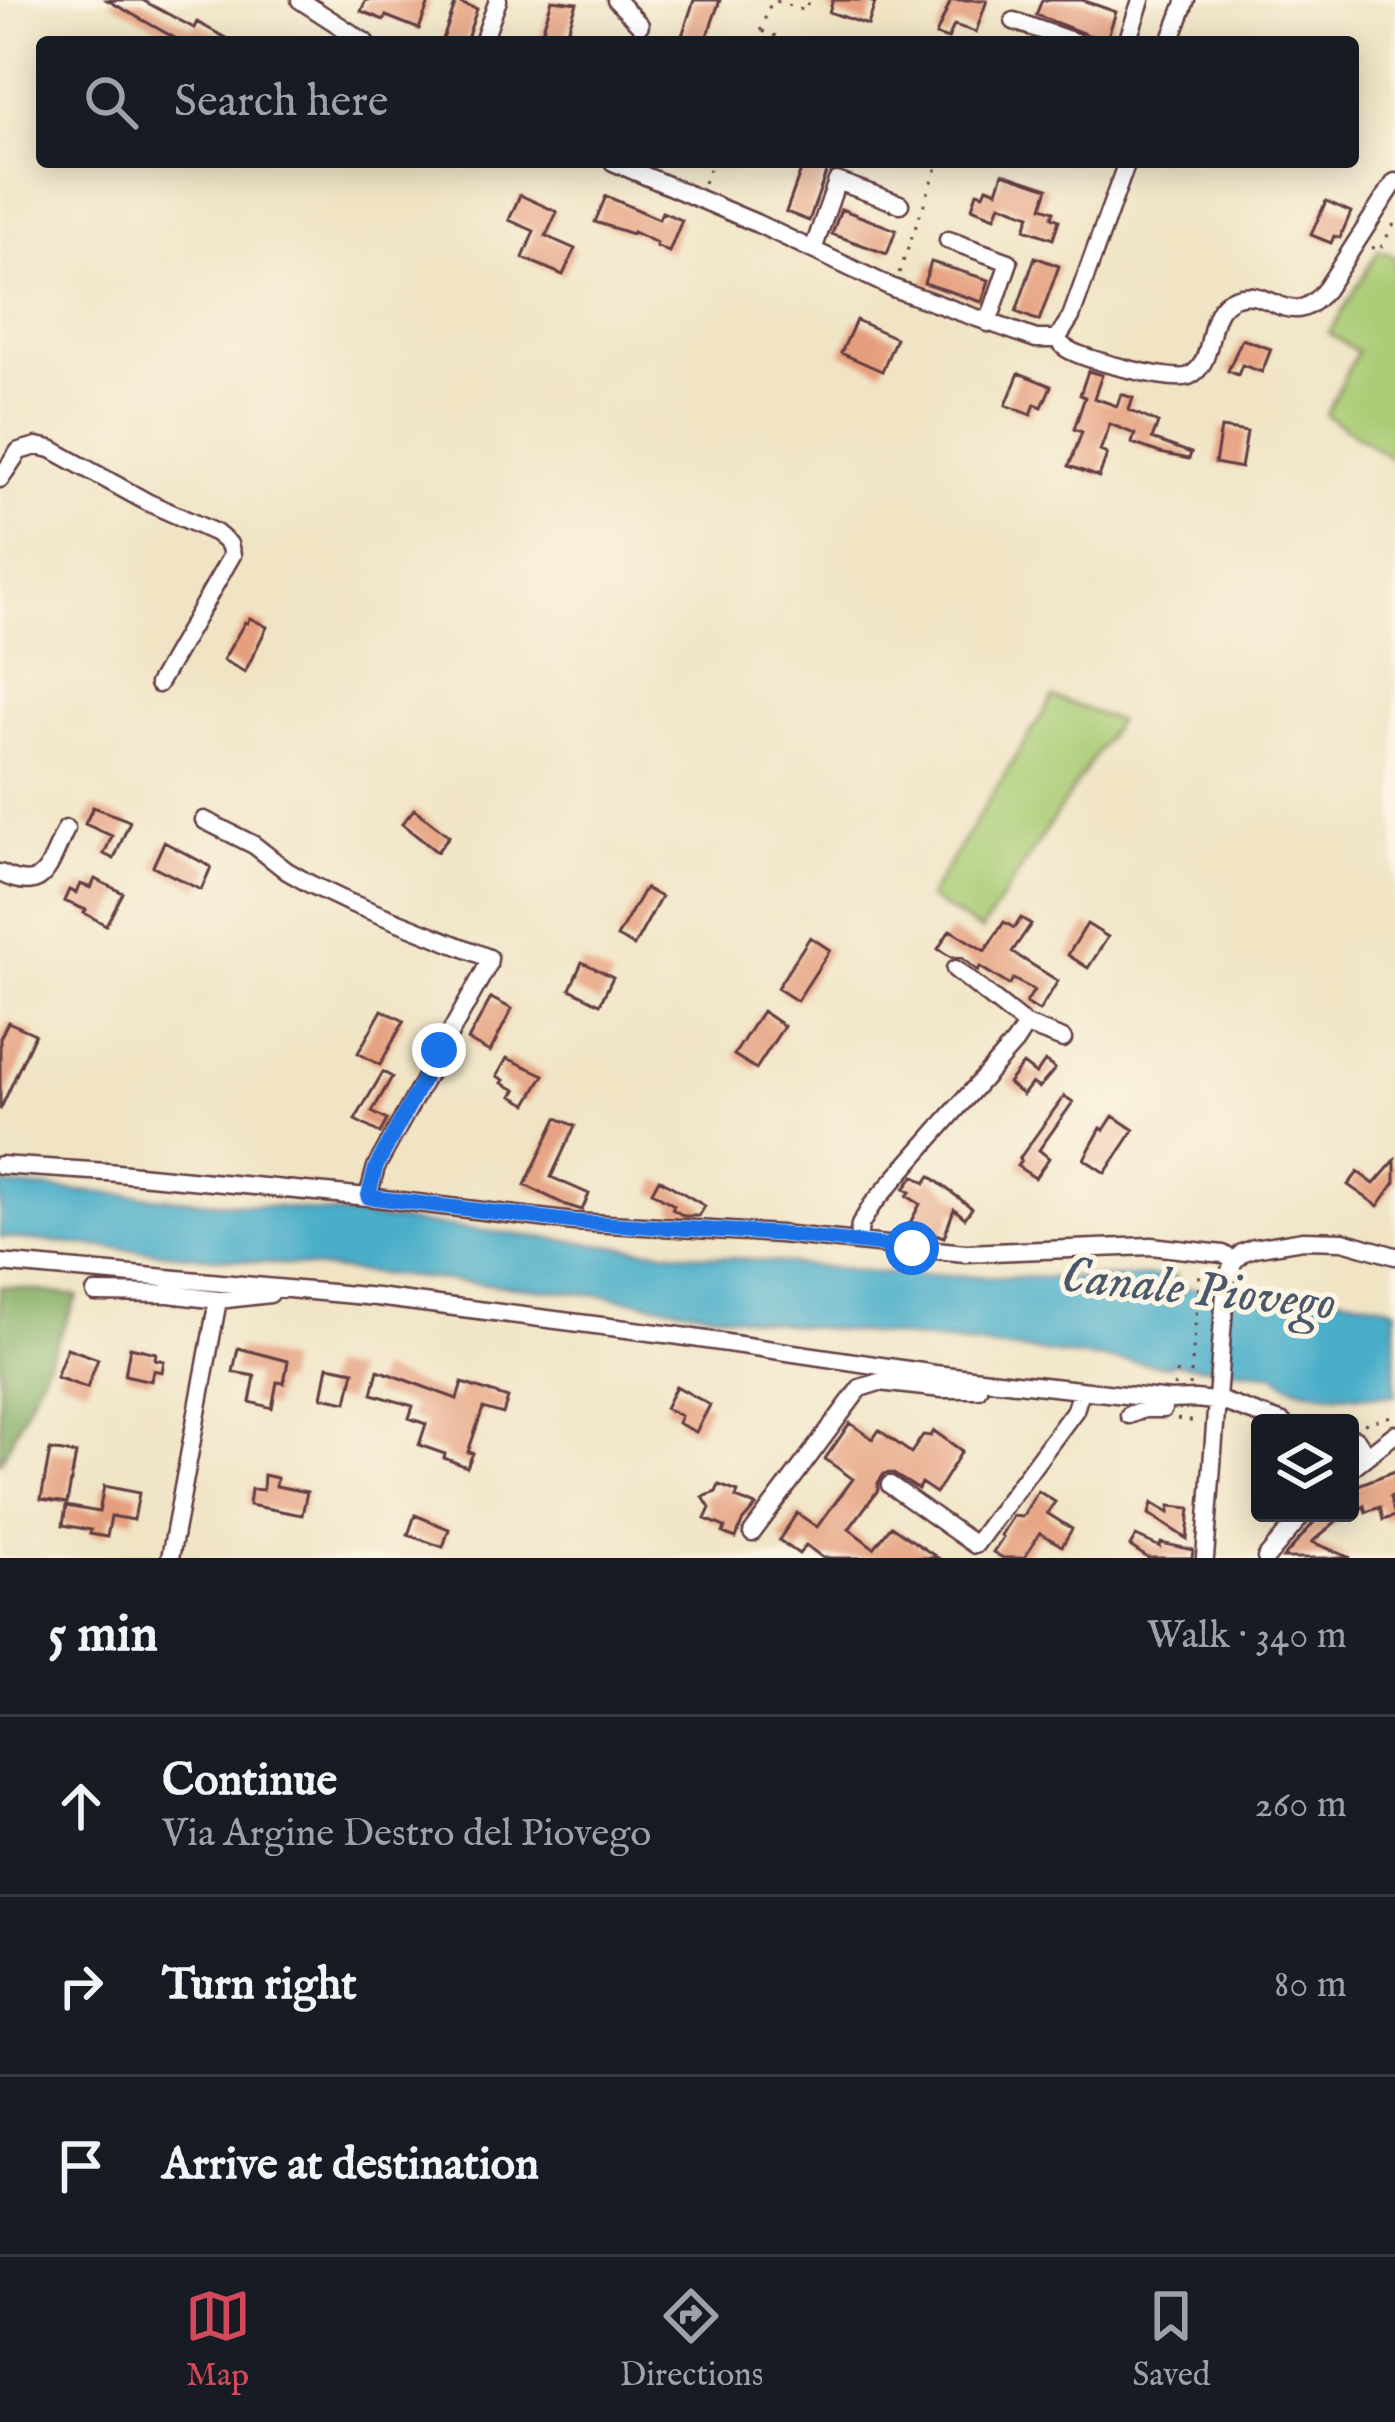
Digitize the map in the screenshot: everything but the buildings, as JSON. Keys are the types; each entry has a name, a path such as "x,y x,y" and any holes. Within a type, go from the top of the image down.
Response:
{"street":[{"path":"300,0 356,36"},
{"path":"485,36 498,0"},
{"path":"616,0 640,25"},
{"path":"1129,36 1142,0"},
{"path":"1172,36 1186,0"},
{"path":"1014,21 1058,36"},
{"path":"627,168 893,288 1036,339 1058,339"},
{"path":"1058,339 1071,317 1125,168"},
{"path":"813,250 837,182 900,204"},
{"path":"1058,339 1076,354 1151,374 1176,378 1192,374 1202,362 1218,310 1230,300 1246,296 1289,310 1307,307 1326,289 1395,182"},
{"path":"948,240 1010,262 988,323"},
{"path":"0,479 19,451 37,446 51,449 229,544 232,555 158,684"},
{"path":"204,820 254,845 310,884 490,958 376,1167 368,1197"},
{"path":"0,872 22,883 36,880 66,829"},
{"path":"955,969 1026,1024 1063,1039"},
{"path":"858,1241 860,1225 872,1205 1026,1024"},
{"path":"0,1165 368,1197 574,1222 780,1234 994,1254 1167,1247 1223,1254 1234,1261"},
{"path":"1205,1558 1212,1400 1226,1280 1234,1261 1254,1248 1303,1240 1343,1241 1395,1256"},
{"path":"0,1262 553,1318 839,1362 1032,1386 1212,1400 1255,1414"},
{"path":"95,1293 218,1300 255,1298 288,1289"},
{"path":"170,1558 218,1300"},
{"path":"752,1533 860,1388 879,1382 942,1389 1032,1386"},
{"path":"890,1485 975,1545 1075,1410 1082,1391"},
{"path":"1130,1414 1144,1408 1200,1408 1212,1400"},
{"path":"1359,1461 1395,1434"},
{"path":"1359,1444 1366,1454"},
{"path":"1266,1558 1296,1522"}],"path":[{"path":"758,36 773,0 805,11 809,0"},
{"path":"760,31 774,36"},
{"path":"701,190 710,168"},
{"path":"896,282 937,168"},
{"path":"1357,239 1378,250 1395,222"},
{"path":"1190,1390 1200,1262"},
{"path":"1359,1429 1395,1415"}],"green space":[{"path":"1379,250 1395,257 1395,461 1326,415 1357,352 1329,333"},
{"path":"1053,697 1117,721 981,931 928,898"},
{"path":"0,1286 78,1296 0,1464"}],"water":[{"path":"0,1185 279,1207 894,1274 1175,1276 1176,1287 1343,1297 1395,1309 1395,1395 1331,1394 1298,1388 1274,1374 792,1325 599,1295 0,1237"}],"route":[{"path":"439,1050 376,1167 368,1197 574,1222 780,1234 912,1248"}],"water label":[{"name":"Canale Piovego","path":"1199,1287"}]}
